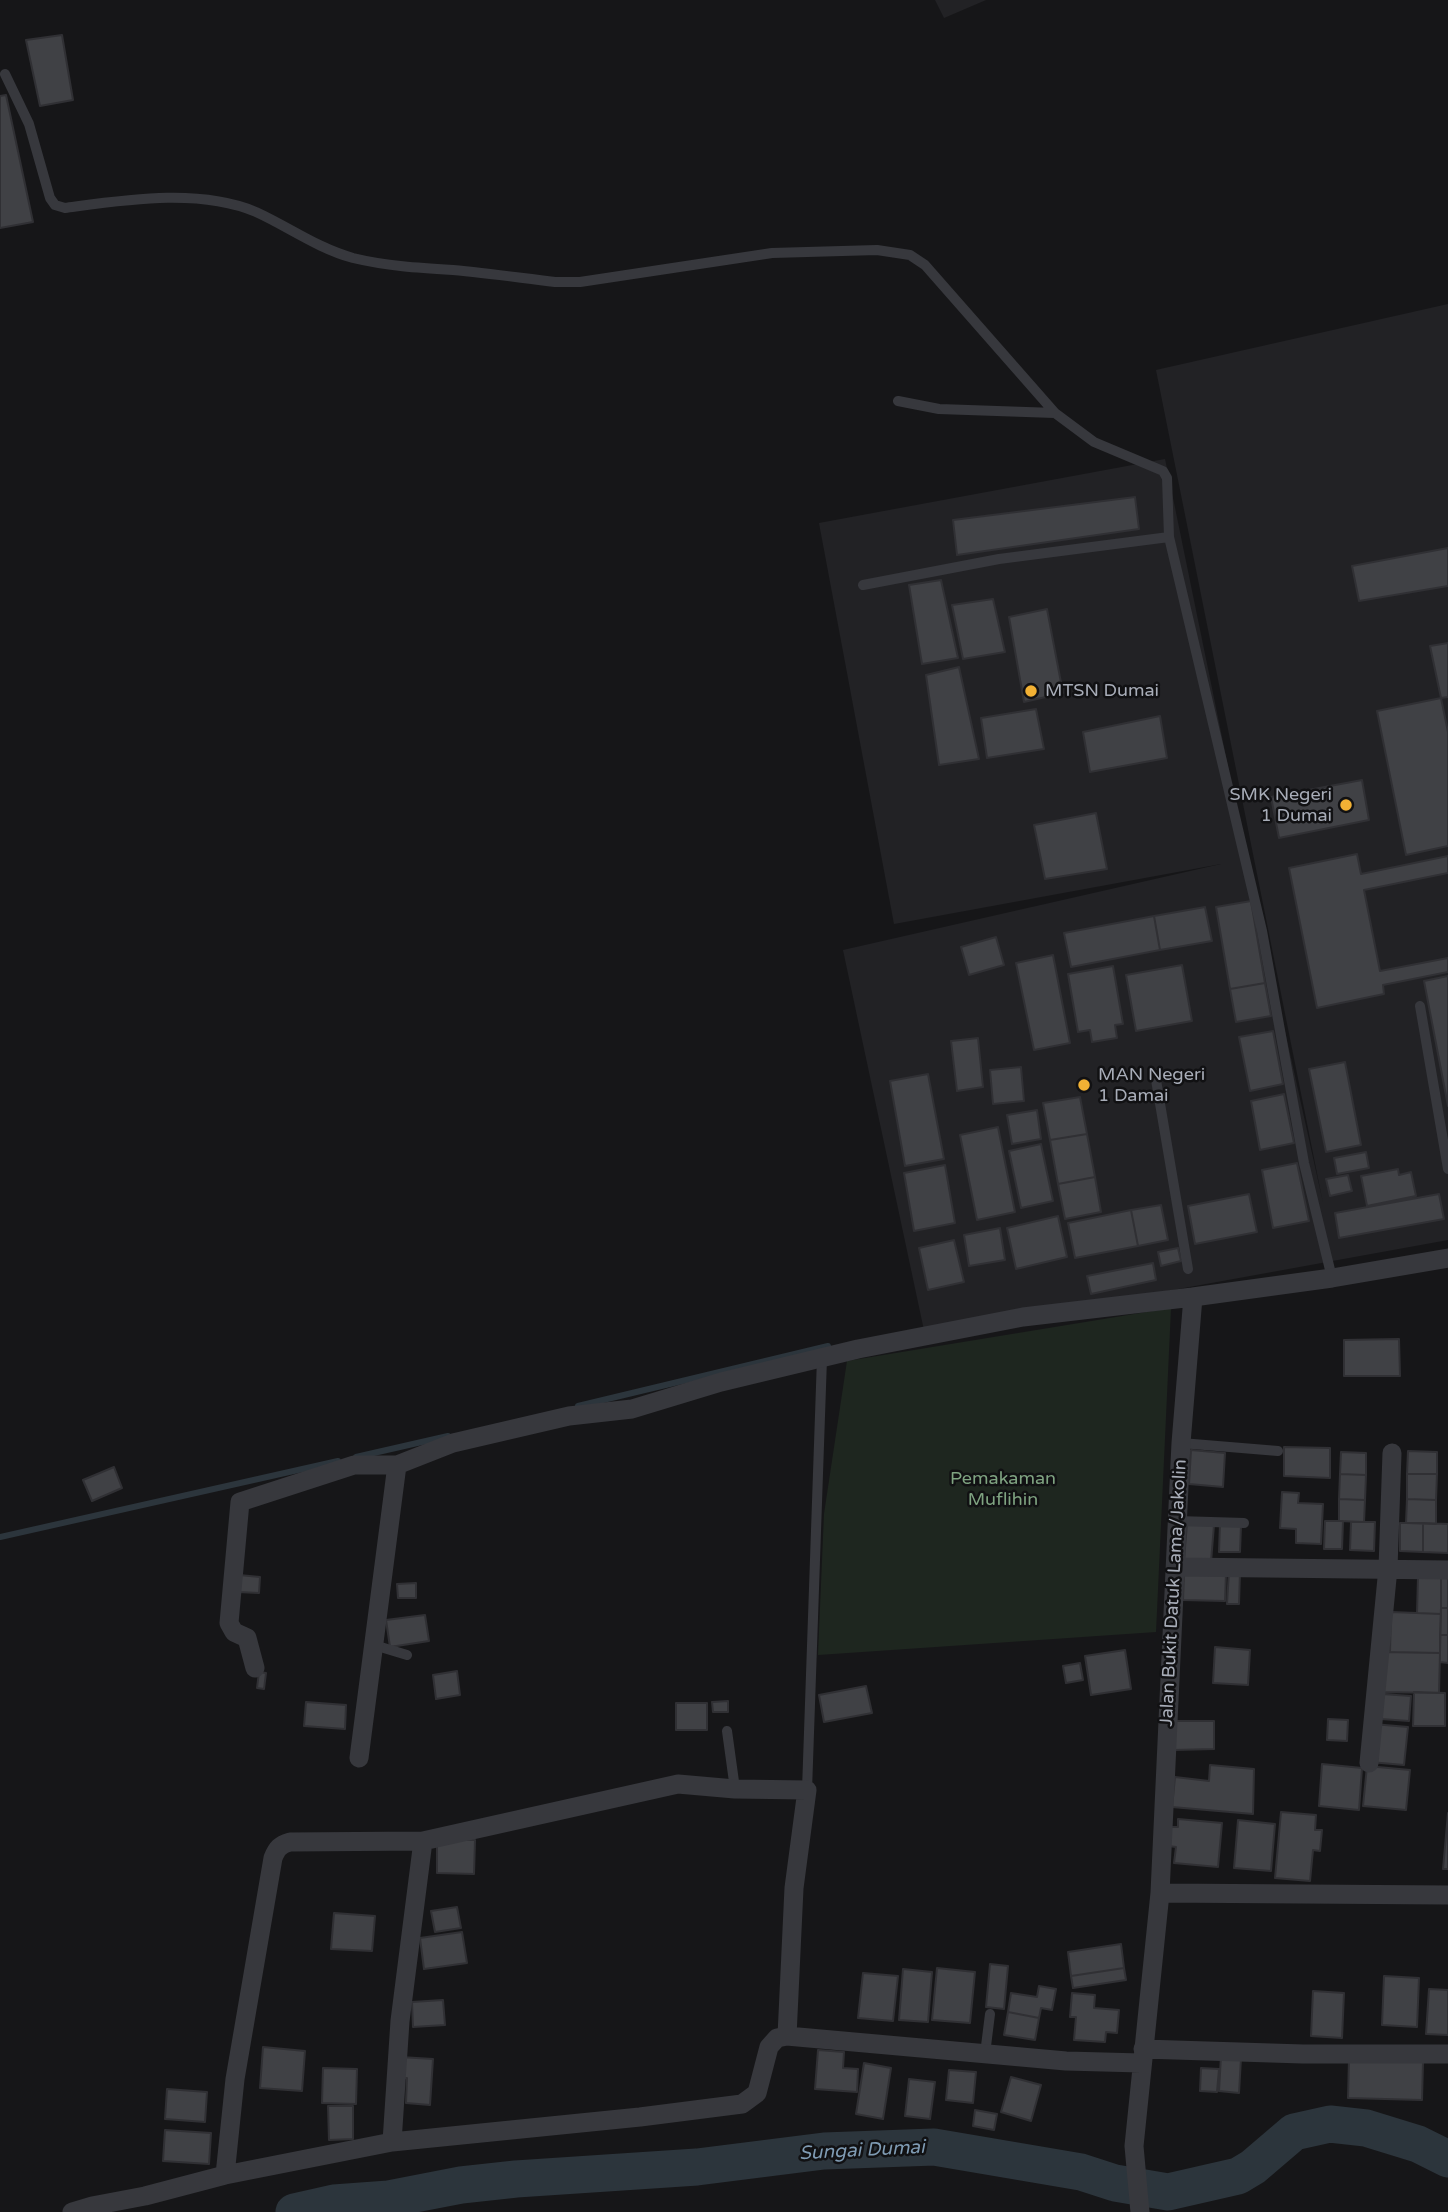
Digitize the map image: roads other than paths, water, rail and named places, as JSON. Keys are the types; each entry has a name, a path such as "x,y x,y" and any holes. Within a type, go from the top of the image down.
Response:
{"street":[{"path":"255,1668 247,1638 234,1632 229,1623 240,1502 354,1465 397,1465 453,1443 569,1416 632,1409 721,1382 822,1357 1023,1317 1192,1293 1332,1278 1448,1258"},
{"name":"Jalan Bukit Datuk Lama/Jakolin","path":"1140,2212 1134,2146 1160,1893 1181,1443 1192,1293"},
{"path":"1368,1763 1388,1568 1392,1454"},
{"path":"359,1758 397,1465"},
{"path":"1176,1567 1448,1570"},
{"path":"225,2175 234,2079 273,1858 282,1844 290,1842 423,1840 678,1784 735,1790 807,1790 794,1888 787,2036"},
{"path":"392,2142 400,2021 423,1840"},
{"path":"1160,1893 1448,1895"},
{"path":"72,2212 225,2175 392,2142 742,2104 757,2093 773,2041 780,2036 1091,2063 1142,2056 1448,2054"}],"lane":[{"path":"5,74 29,124 50,198 55,205 65,208 146,200 209,200 257,213 317,245 363,260 389,266 555,282 580,282 772,253 877,250 903,253 925,265 1055,413 1094,442 1156,466 1165,473 1169,537 1262,931 1304,1163 1332,1278"},
{"path":"898,401 939,409 1055,413"},
{"path":"863,585 999,559 1169,537"},
{"path":"1420,1006 1448,1168"},
{"path":"1155,1074 1188,1269"},
{"path":"807,1790 822,1357"},
{"path":"1181,1443 1278,1451"},
{"path":"1177,1521 1244,1522"},
{"path":"374,1645 407,1655"},
{"path":"727,1731 735,1790"},
{"path":"985,2054 989,2014"}],"waterway":[{"path":"578,1406 828,1346"},
{"path":"356,1457 448,1436"},
{"path":"0,1537 338,1461"},
{"name":"Sungai Dumai","path":"294,2212 334,2203 389,2199 461,2185 516,2179 697,2167 824,2151 934,2147 1081,2172 1115,2183 1168,2192 1238,2176 1253,2167 1294,2132 1330,2124 1366,2128 1418,2144 1448,2159"}],"place":[{"name":"MTSN Dumai","path":"1031,691"},
{"name":"SMK Negeri 1 Dumai","path":"1346,805"},
{"name":"MAN Negeri 1 Damai","path":"1084,1085"}],"park label":[{"name":"Pemakaman Muflihin","path":"1003,1489"}]}
